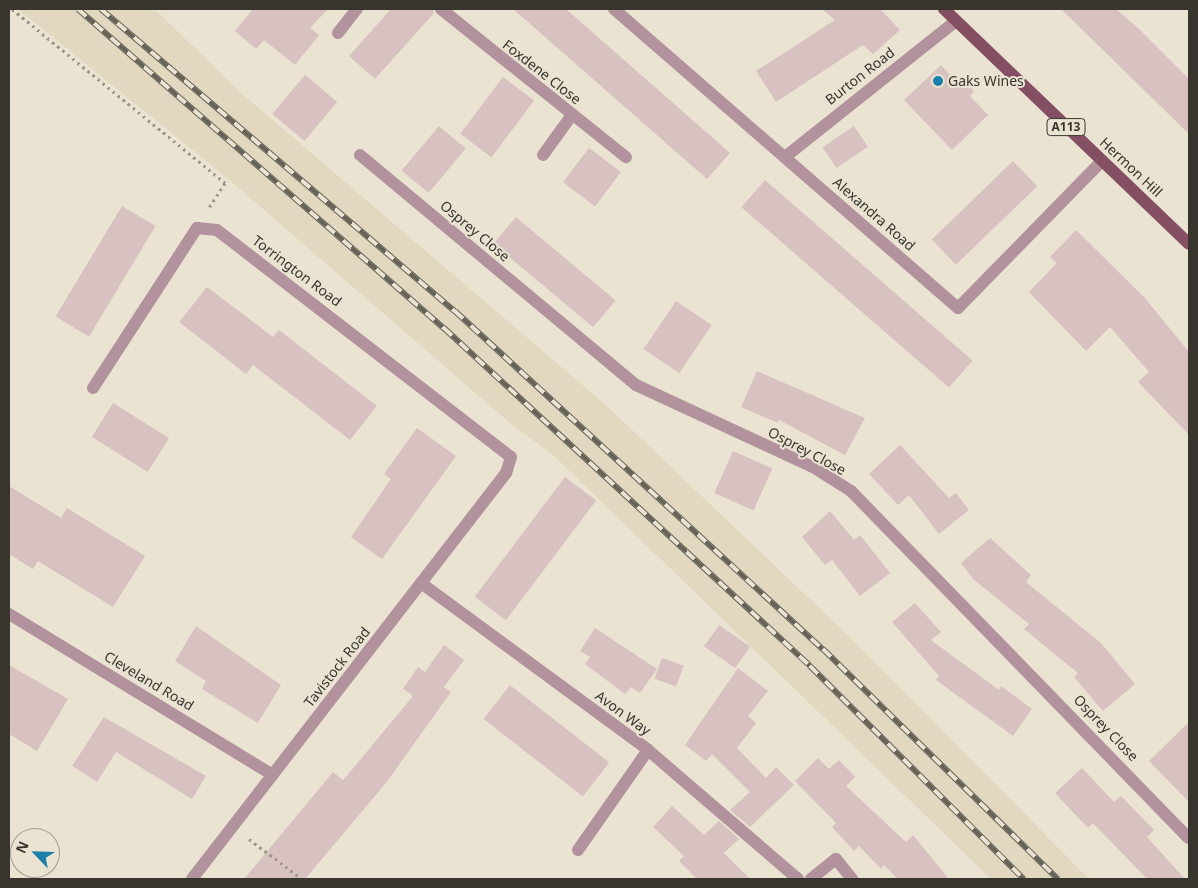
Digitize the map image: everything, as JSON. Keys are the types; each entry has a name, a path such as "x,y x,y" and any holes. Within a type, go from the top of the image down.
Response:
{"main road":[{"name":"Hermon Hill","path":"944,9 1189,244"}],"street":[{"path":"338,33 357,9"},
{"name":"Foxdene Close","path":"441,9 626,156"},
{"name":"Alexandra Road","path":"614,9 958,308 1102,161"},
{"name":"Burton Road","path":"785,157 956,21"},
{"path":"543,155 572,115"},
{"name":"Osprey Close","path":"360,154 636,385 813,467 850,491 1189,838"},
{"path":"93,388 197,228"},
{"name":"Torrington Road","path":"197,228 217,230 282,276 511,457 506,473"},
{"name":"Tavistock Road","path":"192,879 506,473"},
{"name":"Avon Way","path":"421,583 648,750 798,879"},
{"name":"Cleveland Road","path":"9,614 273,775"},
{"path":"578,850 648,750"},
{"path":"811,879 836,859 852,879"}],"path":[{"path":"12,9 225,183 197,228"},
{"path":"233,827 302,879"}],"shaded area":[{"path":"18,9 154,9 241,93 607,406 858,645 1089,879 991,879 553,455 510,423 226,177"}],"building":[{"path":"253,9 328,9 310,28 319,35 295,65 264,40 256,49 235,31"},
{"path":"391,9 433,9 434,13 375,79 349,56"},
{"path":"513,9 566,9 730,153 707,179"},
{"path":"822,9 880,9 900,30 873,54 863,45 776,102 756,71 835,20"},
{"path":"1061,9 1116,9 1139,29 1189,79 1189,134"},
{"path":"941,65 953,78 957,74 974,91 970,96 988,115 952,150 904,100"},
{"path":"305,75 337,102 304,141 272,114"},
{"path":"503,77 534,100 491,157 460,134"},
{"path":"439,126 466,148 429,193 402,170"},
{"path":"854,126 868,147 836,168 822,147"},
{"path":"589,148 621,172 595,206 563,182"},
{"path":"1013,161 1037,186 956,265 932,239"},
{"path":"765,180 973,360 949,388 741,207"},
{"path":"122,206 155,226 89,337 56,317"},
{"path":"516,217 616,301 593,327 494,244"},
{"path":"1076,230 1144,297 1189,352 1189,435 1138,382 1149,372 1110,327 1086,351 1029,292 1057,263 1050,257"},
{"path":"207,287 273,337 279,330 377,406 350,440 253,365 246,374 179,322"},
{"path":"676,301 712,325 679,373 644,349"},
{"path":"757,371 865,418 845,455 779,420 778,423 741,407"},
{"path":"113,403 169,438 148,472 92,437"},
{"path":"417,428 456,456 382,559 351,537 391,479 384,474"},
{"path":"900,445 949,498 956,493 969,510 939,534 909,495 898,505 869,474"},
{"path":"733,451 772,468 754,511 714,493"},
{"path":"565,477 596,500 506,620 475,597"},
{"path":"9,486 61,518 67,508 145,556 113,607 38,561 33,569 9,554"},
{"path":"830,511 854,540 860,535 890,573 860,596 832,560 825,565 802,537"},
{"path":"990,538 1031,575 1026,582 1101,643 1135,684 1103,711 1074,677 1078,673 1024,629 1029,624 973,579 961,563"},
{"path":"915,603 941,632 931,640 999,690 1001,686 1032,709 1013,736 936,680 939,676 892,622"},
{"path":"719,625 750,647 735,668 704,646"},
{"path":"196,626 281,685 258,723 202,689 206,681 175,661"},
{"path":"595,628 657,669 640,693 631,687 625,694 585,664 590,657 580,651"},
{"path":"444,645 464,660 444,687 451,692 386,783 305,879 244,879 333,772 343,780 350,772 413,696 403,689 418,667 425,672"},
{"path":"662,658 684,666 676,687 654,679"},
{"path":"9,665 68,699 37,751 9,734"},
{"path":"738,668 768,691 748,716 756,723 737,748 766,778 776,767 794,785 750,827 730,810 750,792 712,754 706,761 685,745"},
{"path":"510,685 609,763 583,796 484,719"},
{"path":"104,717 206,776 192,799 116,752 97,782 72,766"},
{"path":"1189,722 1189,802 1149,761"},
{"path":"818,758 829,769 839,760 855,777 846,786 906,842 913,835 949,879 898,879 884,865 881,869 859,846 854,851 832,827 836,823 795,781"},
{"path":"1082,768 1114,802 1121,796 1154,830 1147,837 1185,879 1147,879 1093,823 1088,828 1055,793"},
{"path":"672,806 704,835 719,821 739,839 724,853 750,879 697,879 679,861 684,856 653,827"}],"railway":[{"path":"78,9 444,328 810,666 1024,879"},
{"path":"101,9 455,311 823,649 1058,879"}],"place":[{"name":"Gaks Wines","path":"938,81"}]}
